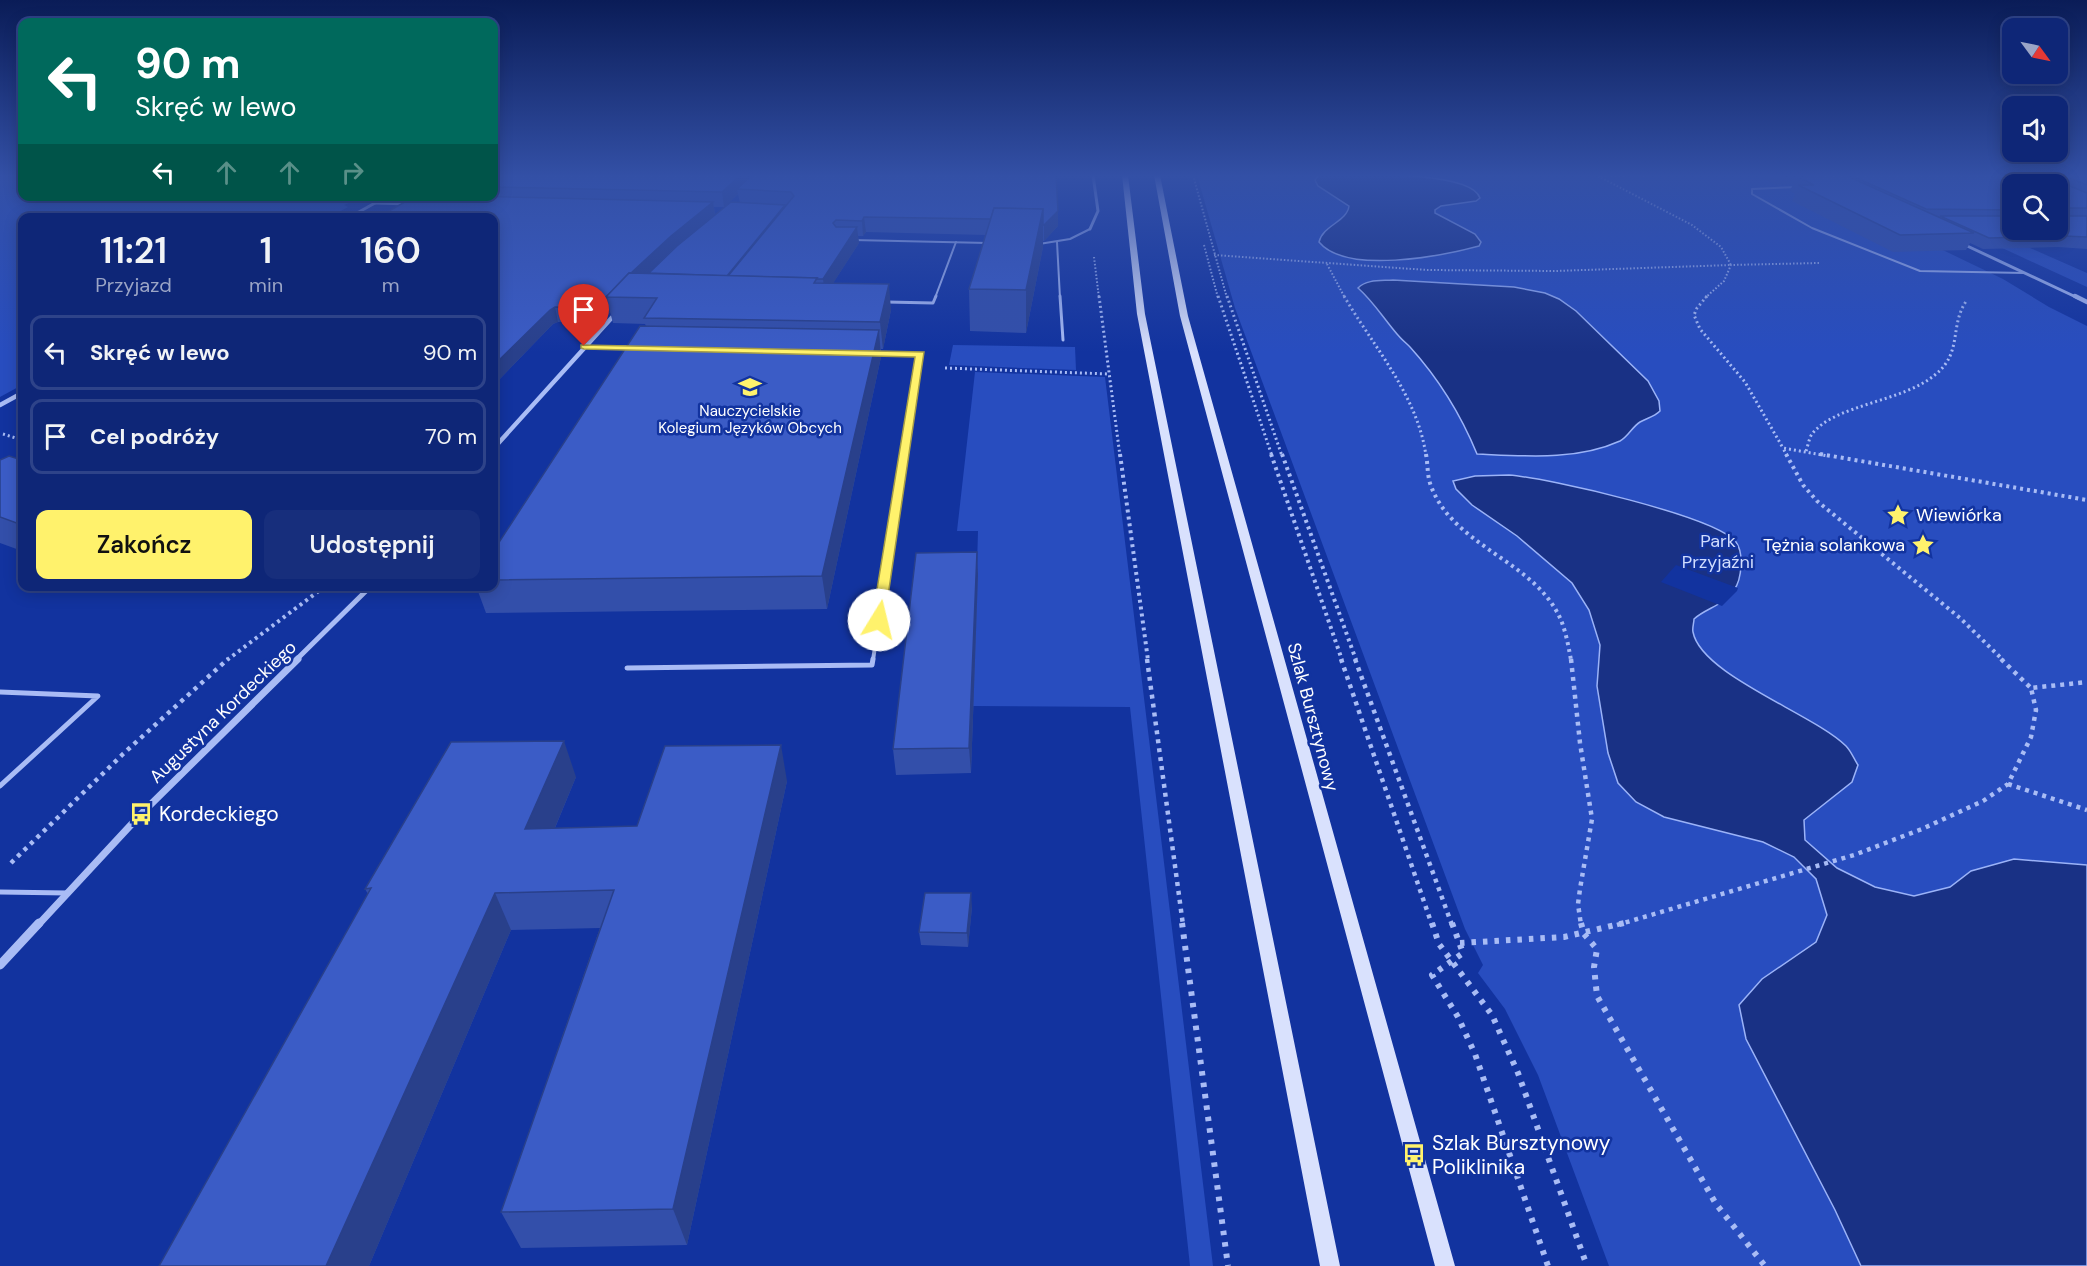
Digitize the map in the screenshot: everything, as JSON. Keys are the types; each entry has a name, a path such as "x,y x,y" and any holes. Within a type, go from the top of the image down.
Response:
{"main road":[{"path":"1132,234 1141,314 1330,1266"},
{"name":"Szlak Bursztynowy","path":"1168,234 1184,316 1445,1266"}],"street":[{"path":"1959,242 2087,302"},
{"path":"498,443 617,312"},
{"path":"0,405 18,395"},
{"name":"Augustyna Kordeckiego","path":"0,965 141,814 365,591"}],"lane":[{"path":"1034,244 1058,242 1077,234"},
{"path":"1827,234 1920,271 2025,273"},
{"path":"850,240 990,243"},
{"path":"887,302 933,303 956,242"},
{"path":"1058,242 1063,340"},
{"path":"584,346 632,348"},
{"path":"627,668 872,665 920,354 865,353"},
{"path":"0,692 98,696 0,786"},
{"path":"0,892 67,893"}],"path":[{"path":"1091,234 1228,1266"},
{"path":"1209,234 1251,369 1414,822 1460,943 1463,954 1432,975 1458,1017 1475,1054 1548,1266"},
{"path":"1460,943 1564,937 1584,933 1642,920 1854,855 1922,829 1983,801 2008,784 2031,737 2036,710 2031,688 1953,612 1817,501 1803,485 1745,382 1695,322 1695,309 1726,281 1731,265 1721,247 1704,234"},
{"path":"1204,243 1224,320 1439,944 1492,1015 1518,1073 1587,1266"},
{"path":"1214,255 1417,270 1512,272 1830,263"},
{"path":"1327,264 1340,292 1377,353 1401,387 1424,440 1429,480 1434,493 1457,523 1490,551 1534,582 1554,604 1565,628 1573,664 1580,741 1592,819 1578,908 1584,933 1597,949 1594,967 1597,996 1716,1204 1765,1266"},
{"path":"1806,452 1811,435 1824,424 1899,396 1937,374 1948,361 1953,350 1955,324 1960,308 1996,272"},
{"path":"0,433 18,439"},
{"path":"1783,448 2087,501"},
{"path":"8,866 123,754 238,650 318,591"},
{"path":"2031,688 2087,682"},
{"path":"2008,784 2087,810"}],"green space":[{"path":"0,234 18,234 18,387 0,397"},
{"name":"Park Przyjaźni","path":"1214,234 1910,234 2003,279 2049,307 2087,326 2087,1266 1609,1266 1538,1075 1505,1009 1478,973 1483,965 1465,929 1235,308"},
{"path":"1996,234 2002,236 2002,240 2012,240 2087,273 2087,287 2000,247"},
{"path":"953,345 1075,347 1076,370 949,365"},
{"path":"975,372 1105,377 1213,1266 1190,1266 1130,707 973,706 978,531 957,531"}],"shaded area":[{"path":"1323,234 1475,234 1481,242 1479,246 1419,258 1372,260 1350,258 1332,252 1319,242"},
{"path":"1393,280 1514,287 1545,293 1559,299 1576,311 1648,381 1659,401 1660,411 1637,424 1620,441 1586,452 1550,456 1477,454 1464,425 1440,385 1421,359 1358,288 1370,282"},
{"path":"1509,475 1558,483 1665,510 1722,532 1736,542 1741,559 1737,585 1721,603 1694,619 1693,632 1701,648 1736,679 1831,734 1851,753 1858,765 1852,782 1804,820 1805,840 1837,868 1875,887 1914,896 1950,887 1971,871 2014,859 2087,865 2087,1266 1861,1266 1835,1210 1746,1039 1739,1005 1762,979 1816,942 1827,915 1816,879 1794,857 1763,842 1664,817 1636,802 1618,783 1608,753 1597,686 1600,645 1589,610 1572,583 1517,536 1472,505 1456,489 1453,481 1475,476"}],"pier":[{"path":"1676,565 1738,588 1737,591 1722,606 1661,582"}],"building":[{"path":"498,234 673,234 629,273 597,308 555,307 498,361"},
{"path":"692,234 761,234 727,276 649,273"},
{"path":"763,234 852,234 823,279 728,276"},
{"path":"986,234 1038,234 1026,290 969,289"},
{"path":"1980,234 2002,234 2002,238 1989,238"},
{"path":"2068,234 2087,234 2087,237 2068,236"},
{"path":"629,273 817,278 814,283 889,284 880,322 644,318 657,298 606,297"},
{"path":"640,326 879,330 822,576 498,580 498,544"},
{"path":"9,456 18,459 18,524 0,517 0,460"},
{"path":"977,552 969,748 893,749 916,553"},
{"path":"564,741 525,829 637,826 665,746 781,745 673,1209 501,1212 614,890 495,893 326,1266 159,1266 371,888 365,889 451,742"},
{"path":"925,893 971,893 967,933 919,932"}],"place":[{"name":"Nauczycielskie Kolegium Języków Obcych","path":"750,387"},
{"name":"Wiewiórka","path":"1898,515"},
{"name":"Tężnia solankowa","path":"1923,545"},
{"name":"Kordeckiego","path":"141,814"},
{"name":"Szlak Bursztynowy Poliklinika","path":"1414,1155"}],"route":[{"path":"584,346 920,354 879,620"}]}
